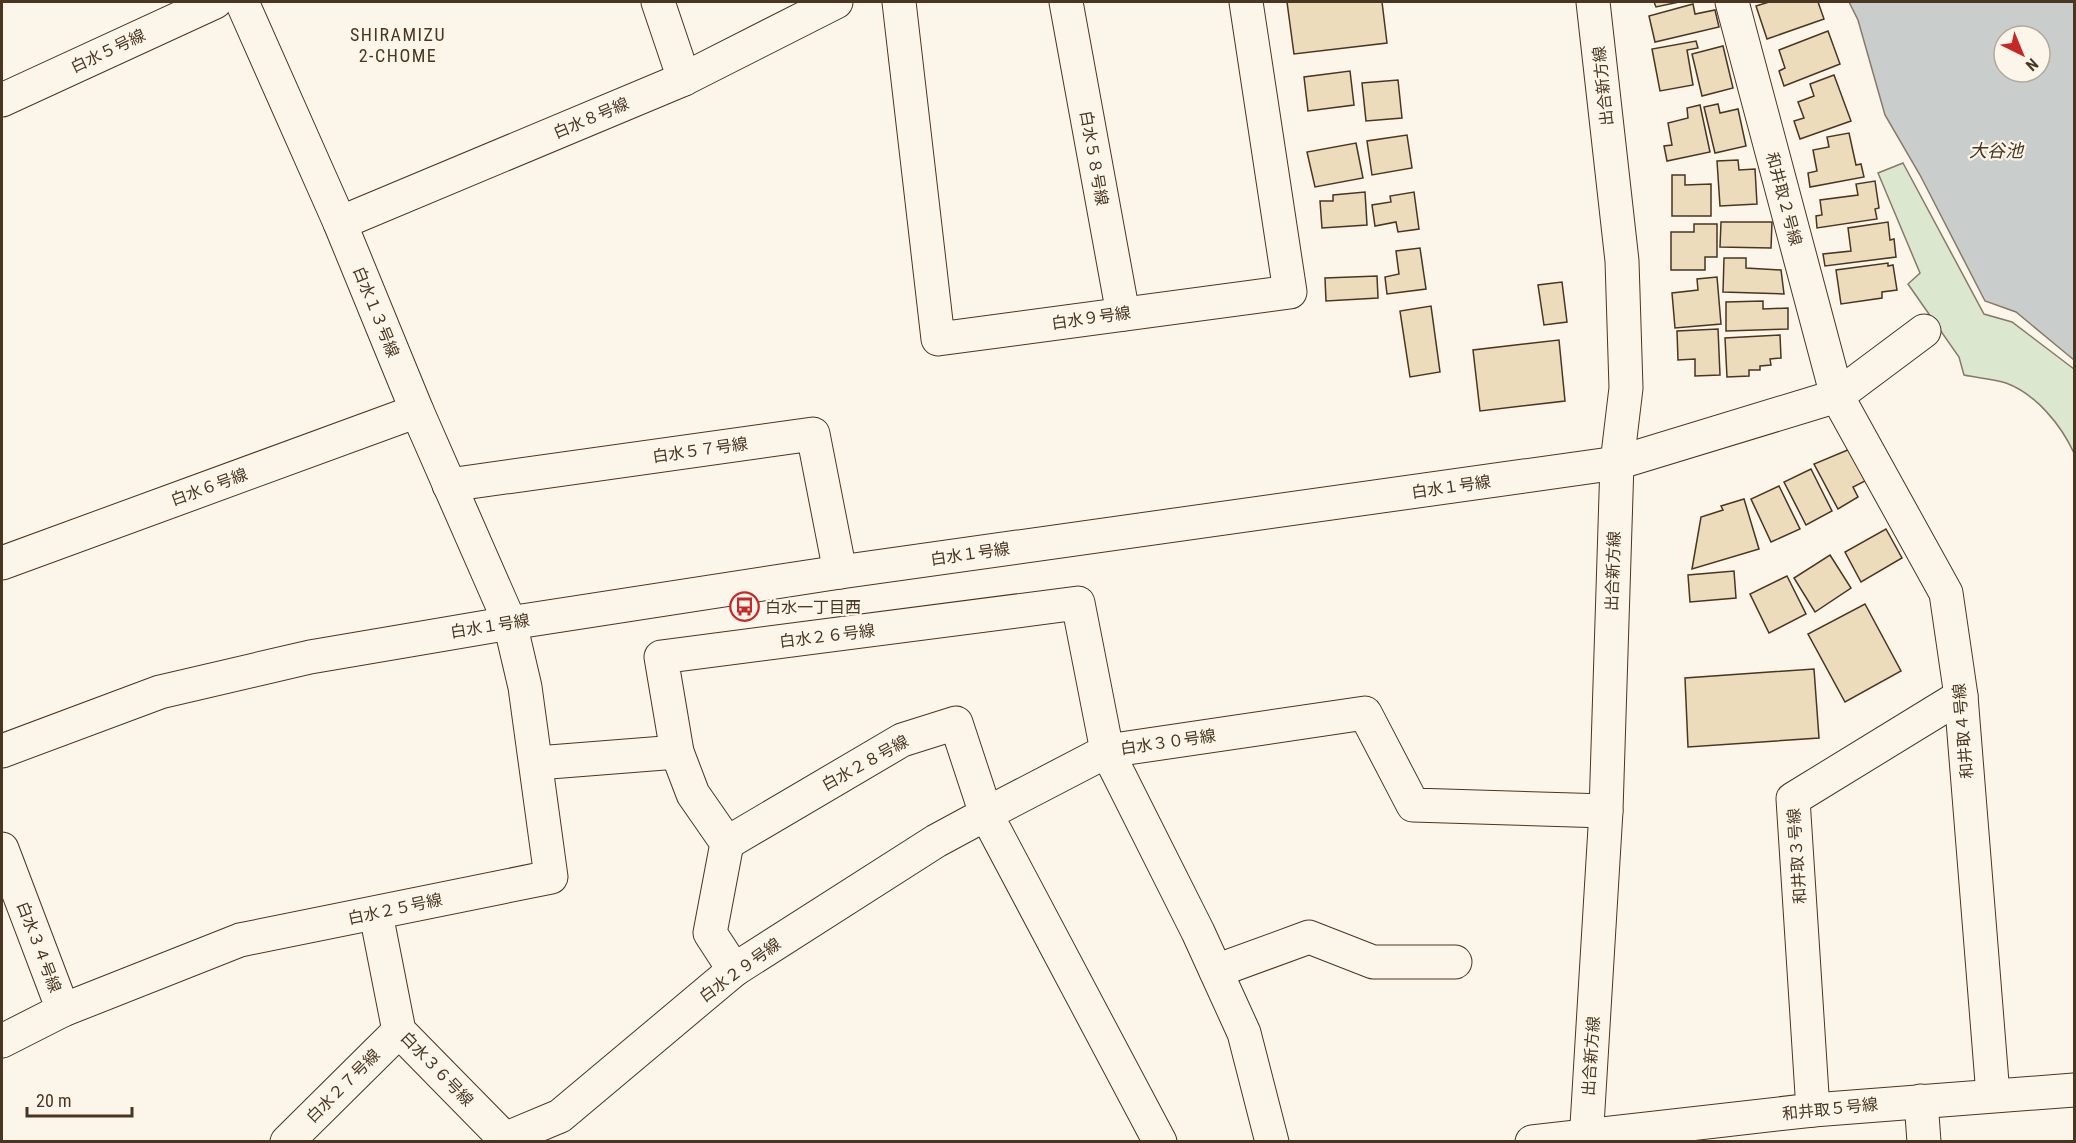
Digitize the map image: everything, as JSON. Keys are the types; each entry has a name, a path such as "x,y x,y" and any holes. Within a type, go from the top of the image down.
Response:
{"street":[{"name":"白水５号線","path":"2,100 215,2"},
{"name":"白水１３号線","path":"242,2 340,223 417,411 510,623"},
{"path":"658,2 684,79"},
{"name":"白水８号線","path":"340,223 684,79 836,2"},
{"name":"白水９号線","path":"900,2 938,339 1290,292 1246,2"},
{"name":"白水５８号線","path":"1066,2 1123,314"},
{"name":"出合新方線","path":"1586,1138 1606,811 1617,464 1626,388 1622,261 1593,2"},
{"name":"和井取２号線","path":"1732,2 1837,396"},
{"name":"白水１号線","path":"2,751 160,692 310,657 510,623 840,572 1617,464 1837,396 1924,332"},
{"name":"和井取４号線","path":"1837,396 1946,592 1961,696 1993,1095"},
{"name":"白水６号線","path":"2,563 417,411"},
{"name":"白水５７号線","path":"449,485 813,435 840,572"},
{"name":"白水２６号線","path":"677,752 661,657 1078,603 1107,751"},
{"name":"白水２５号線","path":"2,1041 63,1010 240,940 551,877 525,687 510,623"},
{"name":"和井取３号線","path":"1813,1110 1793,799 1961,696"},
{"name":"白水３０号線","path":"986,814 1107,751 1365,713 1413,805 1606,811"},
{"name":"白水２８号線","path":"727,843 902,740 956,723 986,814"},
{"path":"1107,751 1216,971 1244,1033 1272,1142"},
{"path":"537,763 677,752 693,794 727,843 710,933 734,970"},
{"path":"986,814 1160,1142"},
{"name":"白水２９号線","path":"503,1140 560,1116 734,970 936,841 986,814"},
{"name":"白水３４号線","path":"2,849 63,1010"},
{"name":"白水３６号線","path":"376,914 399,1031 503,1140"},
{"path":"1216,971 1309,938 1373,962 1455,962"},
{"name":"白水２７号線","path":"287,1142 399,1031"},
{"name":"和井取５号線","path":"1586,1138 1754,1129 1813,1110 2074,1090"},
{"path":"1921,1101 1924,1142"},
{"path":"1533,1142 1586,1138"}],"green space":[{"path":"1903,163 1984,314 2012,322 2074,369 2074,453 2055,421 2027,395 2006,383 1964,375 1959,357 1908,284 1920,273 1878,173"}],"water":[{"name":"大谷池","path":"1849,2 2074,2 2074,360 2016,312 1985,301 1920,175 1885,115 1858,20"}],"building":[{"path":"1287,2 1382,2 1387,43 1294,54"},
{"path":"1654,2 1679,2 1656,7"},
{"path":"1769,2 1818,2 1824,19 1767,39 1756,6"},
{"path":"1693,4 1695,14 1715,10 1719,27 1655,42 1649,16"},
{"path":"1828,31 1840,64 1784,86 1779,71 1785,68 1779,50"},
{"path":"1696,41 1698,48 1687,50 1693,85 1660,91 1652,49"},
{"path":"1723,46 1733,88 1702,96 1692,54"},
{"path":"1350,71 1354,105 1308,111 1304,77"},
{"path":"1834,75 1851,121 1800,139 1794,121 1804,118 1798,102 1814,96 1810,84"},
{"path":"1398,80 1402,118 1366,121 1362,83"},
{"path":"1718,104 1720,113 1738,109 1746,146 1715,153 1704,107"},
{"path":"1700,105 1710,152 1667,161 1664,146 1672,145 1668,123 1688,118 1687,108"},
{"path":"1849,133 1856,165 1861,164 1864,177 1810,187 1808,173 1817,171 1813,150 1829,147 1827,137"},
{"path":"1407,135 1412,168 1372,175 1367,141"},
{"path":"1356,143 1363,178 1315,187 1307,152"},
{"path":"1738,160 1739,170 1755,169 1757,204 1720,206 1717,161"},
{"path":"1672,175 1685,175 1685,185 1711,184 1711,216 1672,216"},
{"path":"1875,181 1879,208 1875,209 1877,219 1817,228 1816,216 1822,215 1820,200 1858,195 1856,184"},
{"path":"1365,192 1367,225 1322,228 1320,201 1333,201 1333,195"},
{"path":"1414,192 1419,229 1398,232 1396,222 1375,226 1372,205 1391,202 1390,196"},
{"path":"1721,222 1772,222 1771,248 1720,247"},
{"path":"1888,222 1890,240 1894,239 1896,257 1825,266 1823,254 1851,251 1848,228"},
{"path":"1694,224 1717,224 1717,257 1705,257 1705,270 1671,270 1671,232 1694,232"},
{"path":"1420,248 1426,289 1387,294 1385,277 1399,274 1396,251"},
{"path":"1724,258 1746,258 1746,268 1781,270 1784,294 1723,292"},
{"path":"1888,263 1888,266 1893,265 1897,290 1882,292 1882,298 1841,304 1836,270"},
{"path":"1377,276 1378,298 1326,301 1325,278"},
{"path":"1717,277 1721,324 1675,328 1672,293 1698,290 1697,279"},
{"path":"1562,282 1567,322 1544,325 1538,285"},
{"path":"1763,301 1763,309 1788,308 1788,329 1726,331 1726,302"},
{"path":"1431,306 1440,372 1410,377 1400,311"},
{"path":"1718,329 1720,375 1695,376 1695,359 1678,360 1677,331"},
{"path":"1780,335 1781,358 1770,359 1771,365 1760,366 1760,370 1749,370 1749,376 1727,377 1725,338"},
{"path":"1559,340 1565,401 1480,411 1473,350"},
{"path":"1850,449 1867,480 1853,487 1858,497 1838,509 1814,464"},
{"path":"1811,469 1832,511 1806,525 1784,482"},
{"path":"1779,486 1800,529 1771,542 1751,499"},
{"path":"1744,499 1759,549 1692,569 1701,517 1723,510 1721,506"},
{"path":"1886,529 1902,558 1861,582 1845,552"},
{"path":"1830,555 1851,588 1815,612 1794,578"},
{"path":"1734,571 1736,598 1690,602 1688,575"},
{"path":"1787,576 1806,614 1769,633 1750,594"},
{"path":"1865,604 1901,671 1845,702 1808,634"},
{"path":"1814,669 1819,738 1688,747 1685,678"}],"place":[{"name":"白水一丁目西","path":"744,607"}],"district":[{"name":"SHIRAMIZU 2-CHOME","path":"398,44"}]}
